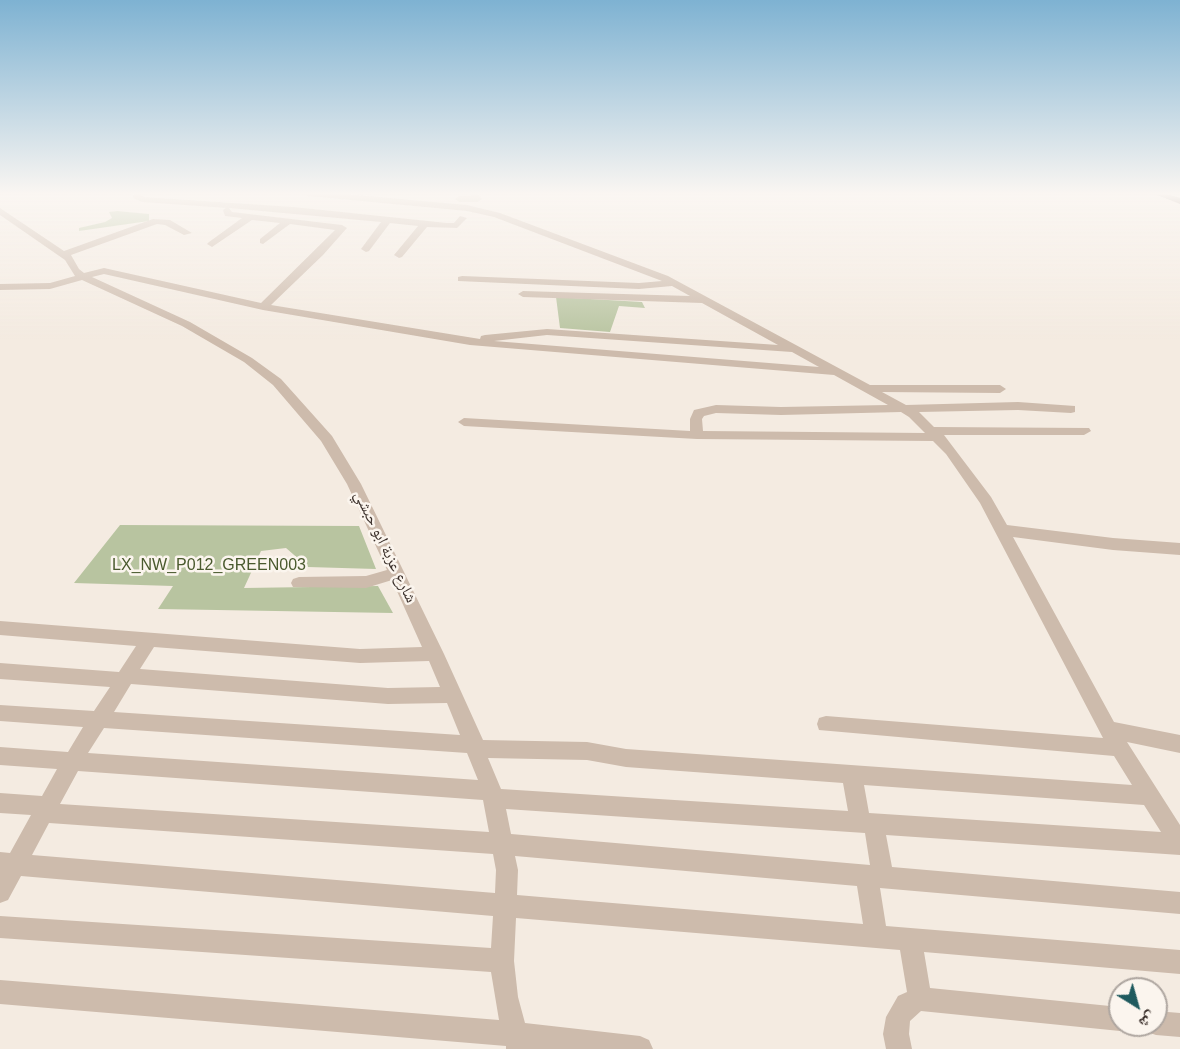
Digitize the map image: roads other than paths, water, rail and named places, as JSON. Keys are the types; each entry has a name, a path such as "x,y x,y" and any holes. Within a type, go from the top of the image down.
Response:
{"street":[{"name":"شارع عزبة ابو حبشي","path":"46,242 64,254 75,271 83,277 186,324 248,360 277,382 303,408 327,439 354,484 435,654 476,747 493,794 507,870 502,961 506,997 517,1041"},
{"path":"64,254 98,242"},
{"path":"263,307 330,242"},
{"path":"366,249 371,242"},
{"path":"399,255 410,242"},
{"path":"561,242 674,283 903,406 937,434 969,475 1108,729 1180,844"},
{"path":"0,287 40,287 108,272 263,307 470,342 676,361 839,372"},
{"path":"462,279 639,286 674,283"},
{"path":"523,294 704,300"},
{"path":"470,342 504,335 547,332 796,350"},
{"path":"869,387 1000,389"},
{"path":"697,435 696,419 699,413 706,410 812,410 903,406 1018,406 1071,409"},
{"path":"464,422 697,435 1084,431"},
{"path":"1001,530 1113,544 1180,549"},
{"path":"299,583 366,582 397,573"},
{"path":"0,628 368,657 435,654"},
{"path":"0,892 8,863 46,809 72,762 149,640"},
{"path":"0,671 388,696 453,695"},
{"path":"0,713 476,747 588,751 626,758 1150,796"},
{"path":"826,724 1120,748"},
{"path":"1108,729 1180,744"},
{"path":"0,756 867,823 1180,844"},
{"path":"852,774 867,823 875,877 876,936"},
{"path":"0,803 46,809 504,844 1180,903"},
{"path":"8,863 1180,962"},
{"path":"0,927 502,961"},
{"path":"910,939 920,999"},
{"path":"0,992 517,1041 640,1049"},
{"path":"898,1049 896,1034 898,1017 907,1005 920,999 1108,1018"}],"park label":[{"name":"LX_NW_P012_GREEN003","path":"209,566"}]}
